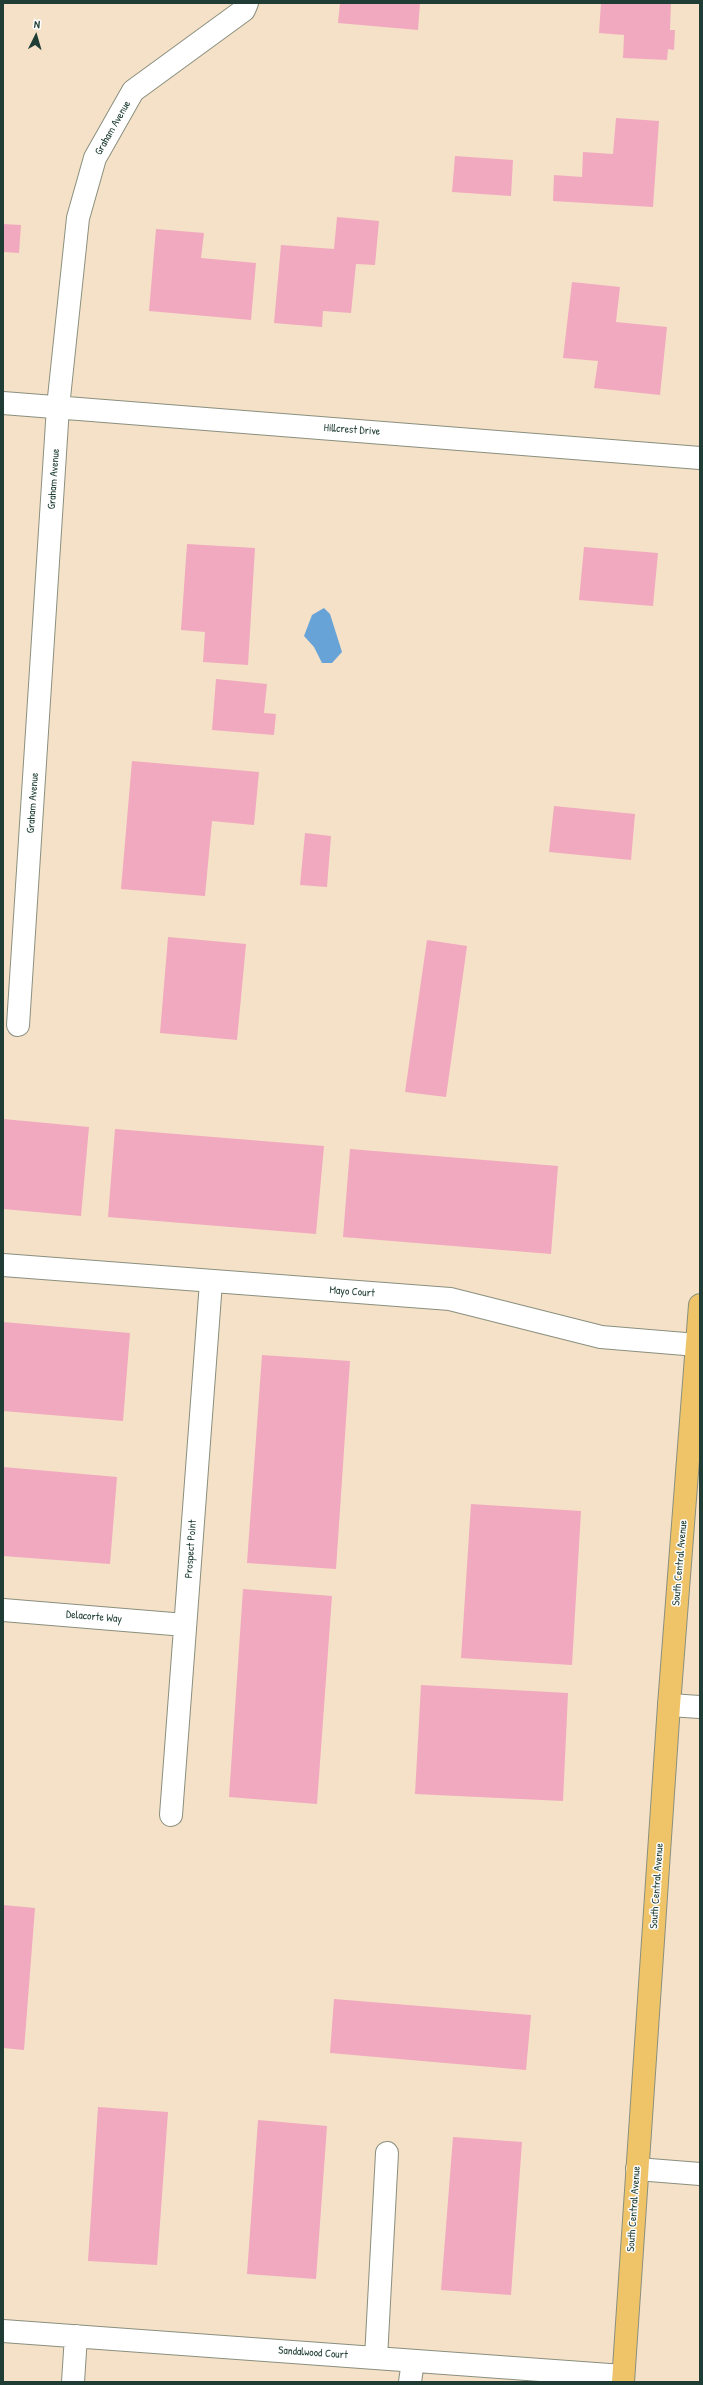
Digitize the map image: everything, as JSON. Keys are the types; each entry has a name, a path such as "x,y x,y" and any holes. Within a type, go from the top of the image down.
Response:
{"main road":[{"name":"South Central Avenue","path":"623,2379 669,1705 700,1305"}],"street":[{"name":"Graham Avenue","path":"18,1025 58,407 78,218 95,158 134,91 244,10 247,3"},
{"name":"Hillcrest Drive","path":"3,403 700,458"},
{"name":"Mayo Court","path":"3,1265 450,1299 601,1337 697,1345"},
{"name":"Prospect Point","path":"171,1815 211,1282"},
{"name":"Delacorte Way","path":"3,1610 186,1625"},
{"path":"669,1705 700,1707"},
{"path":"376,2358 387,2153"},
{"path":"637,2169 700,2174"},
{"name":"Sandalwood Court","path":"3,2331 376,2358 623,2379"},
{"path":"73,2382 76,2336"},
{"path":"410,2382 413,2361"}],"water":[{"path":"324,608 330,614 342,652 332,663 322,663 314,647 304,636 312,615"}],"building":[{"path":"340,3 420,3 418,30 338,23"},
{"path":"601,3 671,3 670,30 675,30 674,50 668,49 667,60 623,58 624,35 599,33"},
{"path":"616,118 659,121 653,207 553,201 554,175 582,177 583,152 613,154"},
{"path":"455,156 513,160 511,196 452,192"},
{"path":"337,217 379,221 375,265 356,264 351,313 323,311 322,327 274,323 281,245 334,249"},
{"path":"3,224 21,225 19,253 3,252"},
{"path":"156,229 204,233 201,258 256,263 251,320 149,311"},
{"path":"572,282 620,287 616,322 667,327 660,395 594,388 598,361 563,358"},
{"path":"187,544 255,548 248,665 203,662 205,632 181,630"},
{"path":"584,547 658,553 653,606 579,600"},
{"path":"216,679 267,684 264,713 276,714 274,735 212,730"},
{"path":"132,761 259,772 254,825 212,821 205,896 121,889"},
{"path":"554,806 635,814 631,860 549,852"},
{"path":"305,833 331,836 327,887 300,885"},
{"path":"168,937 246,944 237,1040 160,1033"},
{"path":"427,940 467,946 446,1097 405,1092"},
{"path":"3,1119 89,1127 81,1216 3,1209"},
{"path":"115,1129 324,1146 316,1234 108,1217"},
{"path":"350,1149 558,1166 551,1254 343,1237"},
{"path":"3,1322 130,1333 123,1421 3,1411"},
{"path":"262,1355 350,1361 336,1569 247,1563"},
{"path":"3,1467 117,1477 110,1564 3,1556"},
{"path":"471,1504 581,1511 572,1665 461,1658"},
{"path":"243,1589 332,1596 317,1804 229,1797"},
{"path":"421,1685 568,1693 563,1801 415,1794"},
{"path":"3,1905 35,1908 24,2050 3,2048"},
{"path":"334,1999 531,2015 526,2070 330,2053"},
{"path":"98,2107 168,2112 157,2265 88,2261"},
{"path":"258,2120 327,2126 316,2279 247,2274"},
{"path":"453,2137 522,2142 511,2295 441,2290"}]}
